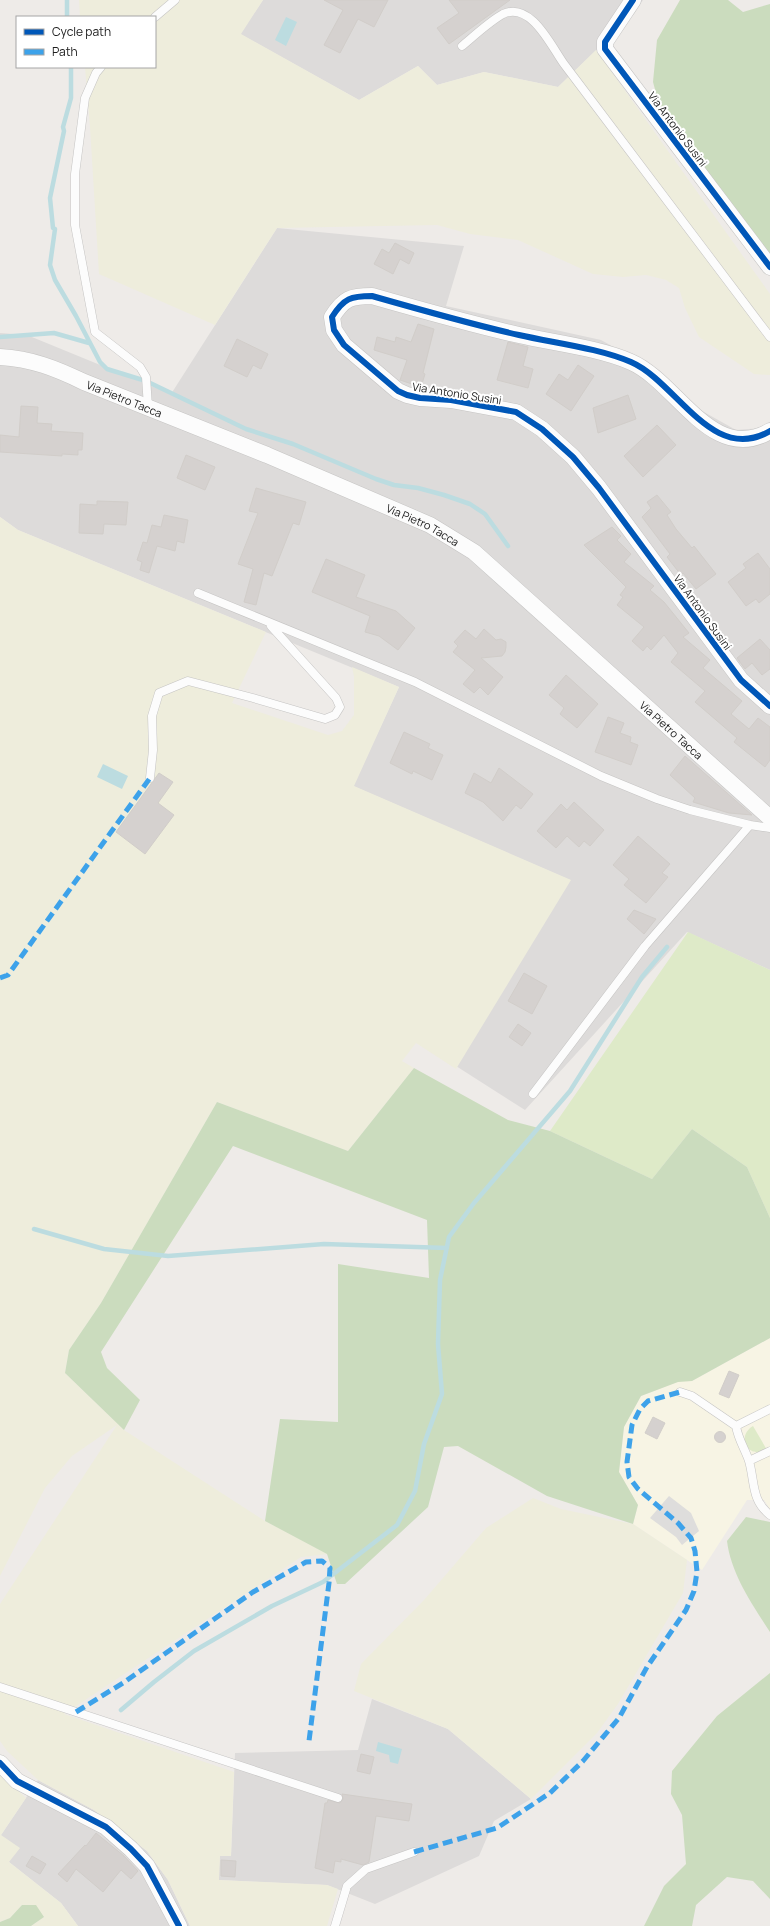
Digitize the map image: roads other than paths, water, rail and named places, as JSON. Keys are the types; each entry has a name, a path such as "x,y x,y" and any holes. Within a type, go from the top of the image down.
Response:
{"street":[{"name":"Via Antonio Susini","path":"633,0 605,42 605,49 770,267"},
{"name":"Via Antonio Susini","path":"770,431 746,439 723,436 696,418 658,379 632,362 597,352 484,327 372,296 354,296 340,305 332,317 334,330 344,345 398,391 407,396 451,400 516,412 542,429 573,457 630,528 688,610 741,680 770,706"},
{"name":"Via Pietro Tacca","path":"0,357 23,359 56,368 84,382 267,455 430,525 474,552 770,818"},
{"path":"0,1763 17,1781 106,1827 131,1849 147,1866 179,1926"}],"lane":[{"path":"156,16 175,0"},
{"path":"462,46 503,14 515,11 525,14 534,22 770,337"},
{"path":"100,68 96,73 85,98 76,174 75,225 95,332 140,367 146,377 148,407"},
{"path":"198,594 415,682 601,776 690,810 750,825 770,828"},
{"path":"150,778 154,750 152,716 159,693 188,681 325,719 335,715 340,707 336,698 270,624"},
{"path":"533,1094 645,946 750,825"},
{"path":"680,1392 692,1396 736,1426 738,1437 749,1461 756,1495 760,1506 770,1515"},
{"path":"736,1426 770,1409"},
{"path":"749,1461 770,1451"},
{"path":"0,1687 338,1798"},
{"path":"335,1926 347,1886 366,1869 414,1852"}],"water":[{"path":"286,17 297,22 286,46 275,40"},
{"path":"103,764 128,776 122,789 97,777"},
{"path":"378,1742 402,1749 398,1764 390,1762 389,1755 376,1751"}],"waterway":[{"path":"67,0 67,16"},
{"path":"71,68 71,98 63,127 64,131 50,198 53,228 55,229 50,265 55,280 100,362 107,369 146,381 246,429 293,444 376,479 394,485 418,488 470,504 485,514 508,546"},
{"path":"0,337 54,333 89,343"},
{"path":"121,1710 194,1651 272,1606 323,1582 397,1525 415,1491 424,1444 442,1394 438,1344 440,1280 449,1237 474,1203 570,1091 642,977 667,947"},
{"path":"34,1229 104,1249 168,1256 324,1244 447,1248"}]}
